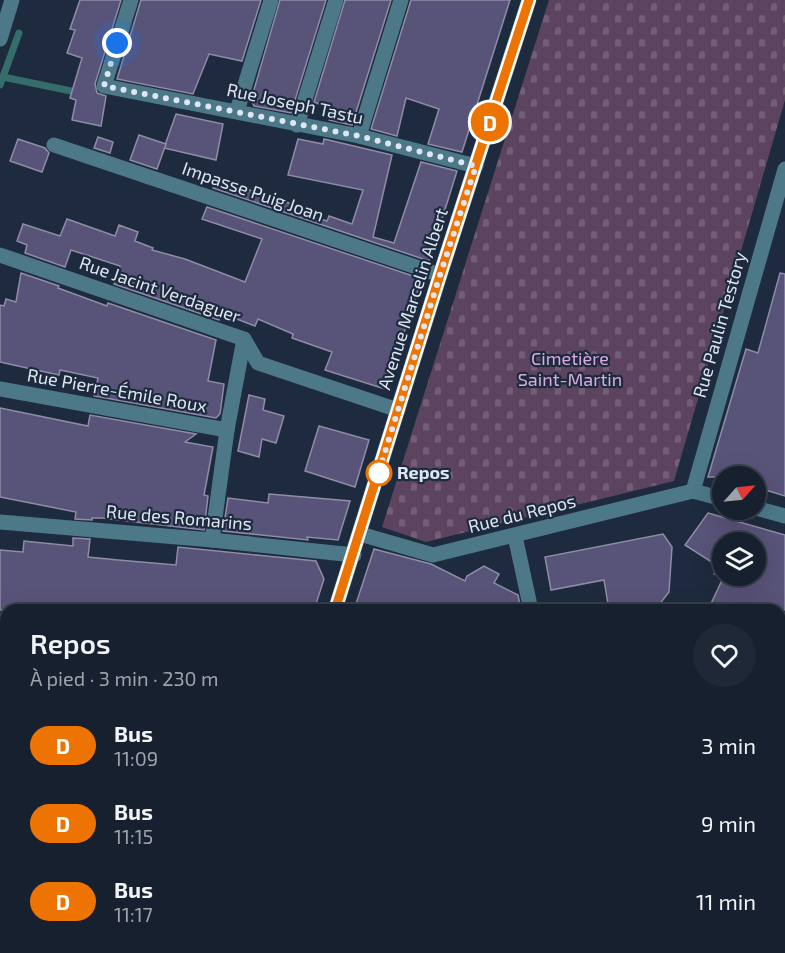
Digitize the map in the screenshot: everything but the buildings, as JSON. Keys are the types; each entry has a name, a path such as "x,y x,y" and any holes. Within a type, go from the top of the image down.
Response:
{"street":[{"path":"0,39 12,0"},
{"name":"Rue Joseph Tastu","path":"130,0 104,86 359,136 476,166"},
{"path":"237,111 271,0"},
{"path":"297,125 336,0"},
{"path":"359,136 401,0"},
{"name":"Avenue Marcelin Albert","path":"337,604 529,0"},
{"name":"Impasse Puig Joan","path":"54,145 440,275"},
{"name":"Rue Paulin Testory","path":"693,491 785,169"},
{"name":"Rue Jacint Verdaguer","path":"0,255 244,339 258,363 398,410"},
{"path":"212,540 227,430 244,339"},
{"name":"Rue Pierre-Émile Roux","path":"0,389 227,430"},
{"path":"693,491 712,496"},
{"name":"Rue du Repos","path":"360,534 433,555 693,491"},
{"path":"766,511 785,516"},
{"name":"Rue des Romarins","path":"0,522 354,555"},
{"path":"515,536 530,604"}],"green space":[{"name":"Cimetière Saint-Martin","path":"549,0 785,0 785,100 674,481 426,542 382,527"}],"waterway":[{"path":"0,85 19,33"},
{"path":"3,77 76,92"}],"bus line":[{"name":"D","path":"337,604 529,0"}],"place":[{"name":"Repos","path":"379,473"}],"route":[{"path":"117,43 104,86 359,136 476,166 376,481 379,473"}]}
